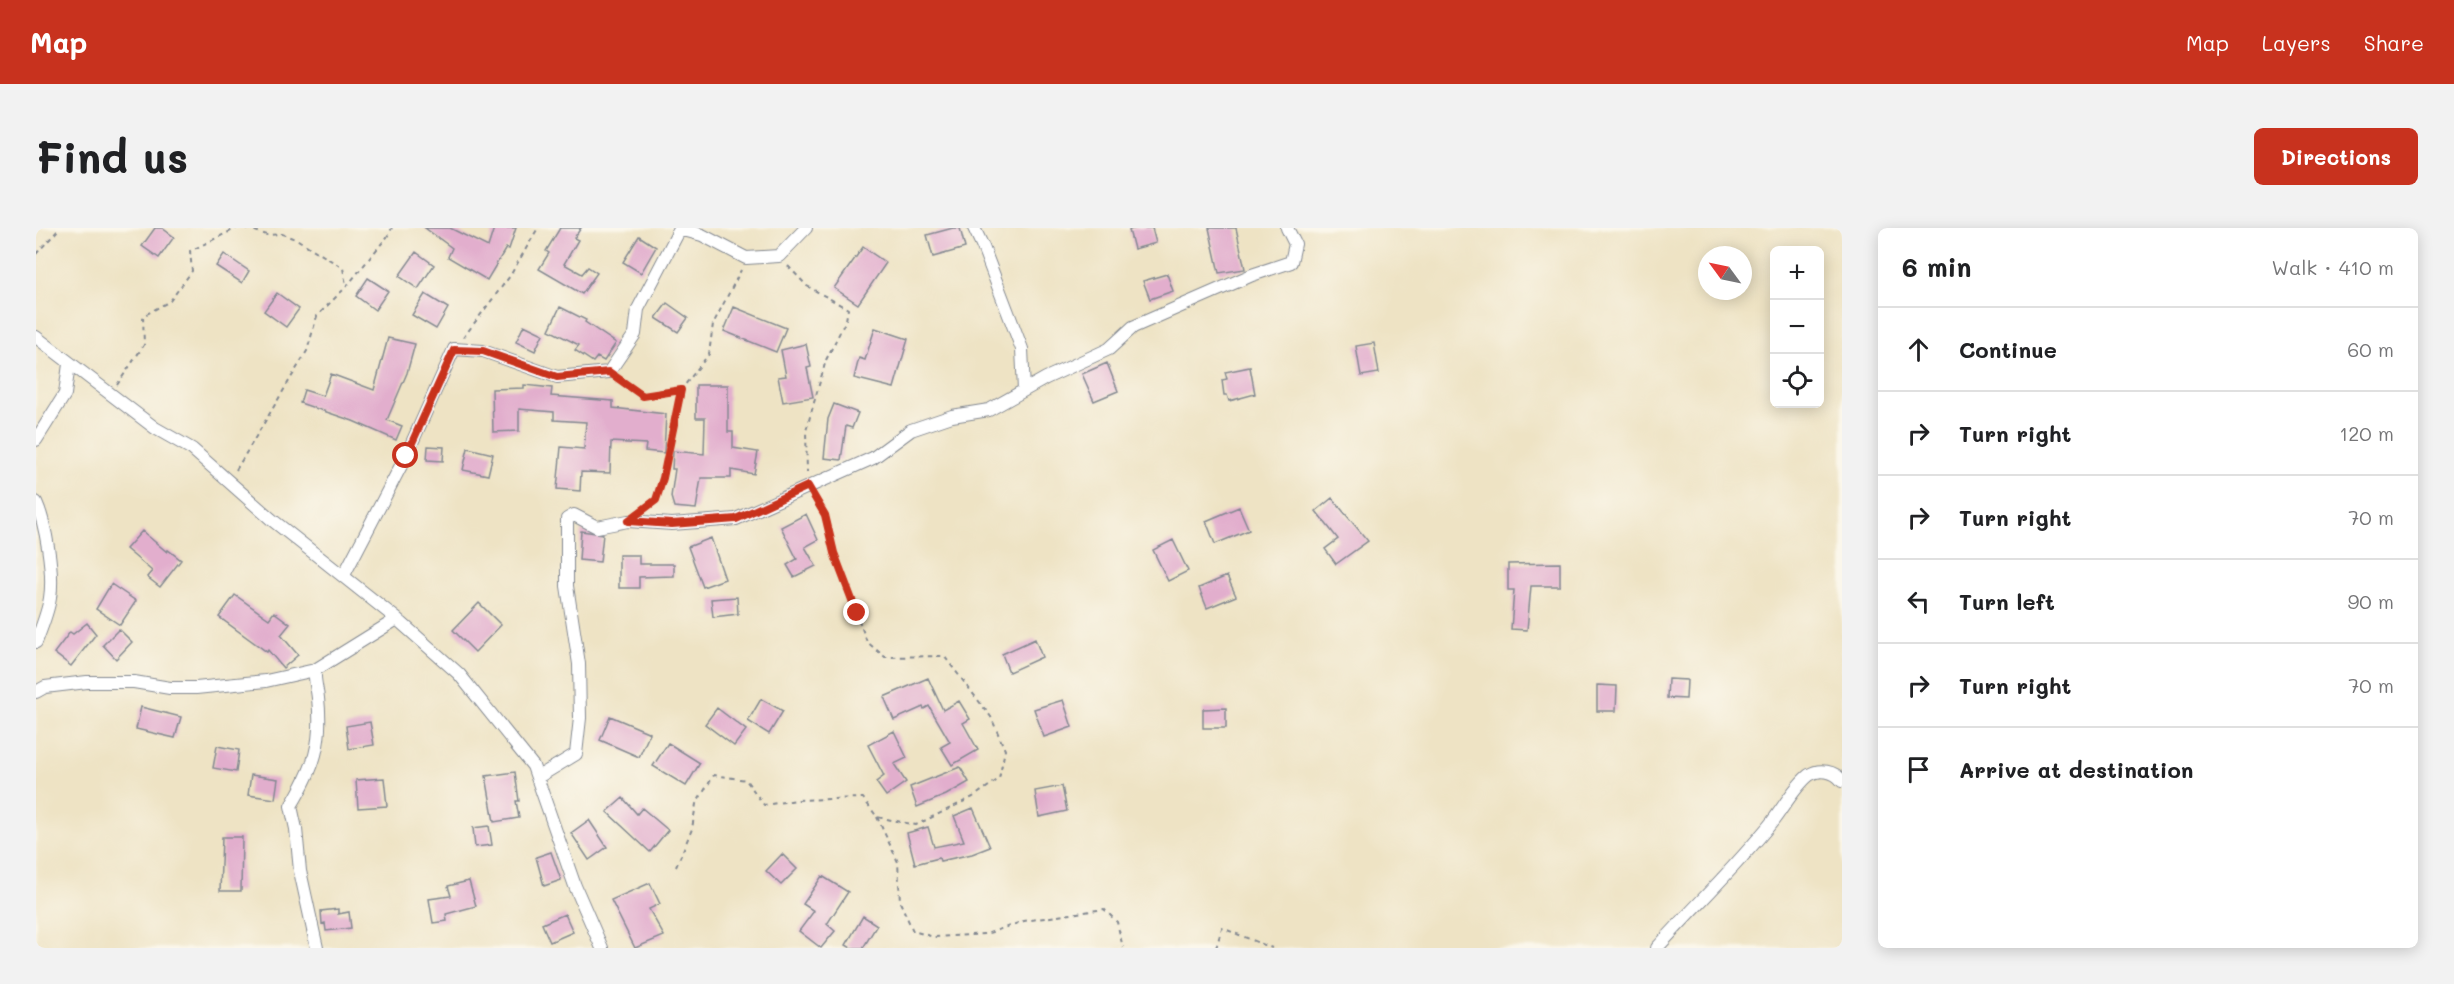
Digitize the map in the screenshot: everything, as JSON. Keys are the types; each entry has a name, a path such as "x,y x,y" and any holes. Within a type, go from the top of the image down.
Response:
{"street":[{"path":"344,575 406,456 454,350 483,351 557,377 609,372 635,334 638,309 680,229 702,235 746,258 779,255 806,228"},
{"path":"974,228 1022,349 1024,390"},
{"path":"538,777 576,754 580,718 579,664 567,586 567,519 574,515 597,526 628,521 672,524 736,519 873,458 911,430 952,416 989,410 1024,390 1109,349 1133,327 1252,275 1291,262 1295,244 1287,228"},
{"path":"36,337 155,428 192,449 230,480 271,519 344,575 459,674 534,766 575,886 602,948"},
{"path":"36,440 65,394 69,364"},
{"path":"36,502 43,516 46,536 50,598 36,642"},
{"path":"36,692 45,687 87,682 134,682 170,688 196,688 266,681 315,670 397,619"},
{"path":"315,670 318,699 317,754 308,778 291,806 300,871 317,948"},
{"path":"1657,948 1772,822 1810,775 1820,771 1829,772 1842,781"}],"path":[{"path":"36,254 60,228"},
{"path":"111,395 144,345 143,316 170,301 192,271 190,251 237,228"},
{"path":"246,228 267,235 282,234 298,240 344,268 346,287"},
{"path":"230,480 308,351 317,316 346,287 392,228"},
{"path":"454,350 510,276 538,228"},
{"path":"779,255 807,286 848,309 846,320 826,360 806,431 808,486 825,515 834,553 867,642 885,657 944,656 991,717 1005,750 999,779 973,796 916,825 878,817"},
{"path":"628,521 656,500 663,478 681,390 709,354 712,324 746,258"},
{"path":"609,372 643,396 681,390"},
{"path":"676,867 692,829 696,804 714,775 746,780 764,805 796,800 863,798 878,817 898,862 900,902 913,931 934,937 986,934 1024,921 1104,909 1117,922 1123,948"},
{"path":"1216,948 1222,928 1272,948"}],"building":[{"path":"155,228 162,228 174,237 159,258 142,246"},
{"path":"425,228 450,228 488,247 494,228 516,228 509,249 506,248 487,280 448,257 452,248"},
{"path":"560,228 581,228 574,238 578,240 564,264 582,274 588,267 597,273 582,294 539,269 549,253 546,251"},
{"path":"960,228 965,248 933,257 927,235"},
{"path":"1152,228 1156,243 1134,249 1129,230"},
{"path":"1209,228 1236,228 1245,269 1219,273"},
{"path":"639,236 656,247 641,273 623,262"},
{"path":"863,247 886,263 858,304 834,288"},
{"path":"416,252 434,265 418,289 399,276"},
{"path":"224,254 249,271 242,283 216,266"},
{"path":"1167,274 1173,291 1150,299 1143,281"},
{"path":"368,278 388,291 375,310 356,296"},
{"path":"277,293 299,309 286,327 264,311"},
{"path":"425,294 448,308 436,329 412,315"},
{"path":"667,303 688,318 678,332 656,318"},
{"path":"560,307 586,320 585,322 616,343 604,361 597,357 593,362 575,350 579,345 549,330"},
{"path":"734,307 786,328 776,352 724,331"},
{"path":"524,325 543,334 535,351 516,342"},
{"path":"875,328 908,339 894,388 854,378 859,358 865,360"},
{"path":"388,338 415,344 407,373 387,420 402,426 396,440 353,421 300,403 304,390 323,396 331,374 374,390"},
{"path":"1374,343 1379,373 1361,376 1356,346"},
{"path":"806,344 811,367 807,368 813,397 783,402 778,377 786,376 781,350"},
{"path":"1107,363 1118,391 1094,401 1082,374"},
{"path":"1250,367 1255,394 1229,401 1227,395 1224,395 1222,380 1227,379 1225,372"},
{"path":"524,385 552,388 551,396 613,401 613,408 666,414 664,453 645,451 646,444 611,442 610,473 581,472 580,491 557,489 561,447 584,449 586,422 554,420 554,412 519,409 519,431 493,432 492,389 524,388"},
{"path":"696,385 728,385 728,432 733,432 733,448 758,452 754,474 731,470 731,478 701,478 696,509 674,507 671,497 675,469 672,469 673,451 704,454 705,418 696,418"},
{"path":"834,404 858,413 852,428 846,426 841,460 824,458 828,419"},
{"path":"428,446 444,447 443,461 427,460"},
{"path":"468,448 493,454 488,475 463,470"},
{"path":"1332,498 1368,541 1336,564 1325,549 1338,539 1316,511"},
{"path":"1239,507 1249,530 1215,544 1206,521"},
{"path":"806,514 818,540 805,547 816,566 794,577 787,565 797,559 781,527"},
{"path":"142,531 167,552 168,550 181,560 160,587 147,577 152,571 126,549"},
{"path":"581,531 603,534 600,562 579,560"},
{"path":"711,538 725,579 703,587 688,547"},
{"path":"1173,540 1188,571 1168,581 1153,550"},
{"path":"619,555 639,555 639,564 674,564 674,576 639,577 639,588 619,588"},
{"path":"1560,563 1560,586 1531,586 1527,630 1511,629 1514,590 1508,590 1508,564"},
{"path":"1227,576 1236,596 1207,608 1199,588"},
{"path":"111,584 136,601 120,625 96,609"},
{"path":"235,595 269,619 274,612 290,624 281,635 298,655 283,668 268,650 267,652 219,617"},
{"path":"737,597 738,614 713,617 711,599"},
{"path":"479,603 501,625 475,652 453,630"},
{"path":"87,623 96,634 71,666 54,653 70,632 73,634"},
{"path":"119,629 132,642 116,659 103,645"},
{"path":"1035,639 1042,657 1009,672 1002,654"},
{"path":"928,678 943,710 959,701 970,719 963,723 978,750 952,765 941,747 950,742 929,706 894,720 884,697"},
{"path":"1668,679 1687,680 1686,699 1667,698"},
{"path":"1597,685 1617,686 1616,711 1597,711"},
{"path":"761,699 783,711 769,734 748,721"},
{"path":"1063,700 1072,727 1044,737 1034,709"},
{"path":"141,707 181,717 175,738 136,729"},
{"path":"717,708 746,730 734,746 705,724"},
{"path":"1226,708 1226,728 1203,728 1203,709"},
{"path":"610,716 650,733 639,757 600,740"},
{"path":"370,722 374,745 349,749 346,726"},
{"path":"894,731 907,758 894,764 906,782 886,796 876,782 884,776 868,745"},
{"path":"668,743 700,763 686,786 653,766"},
{"path":"217,746 239,750 236,772 213,768"},
{"path":"960,767 969,782 917,807 910,787"},
{"path":"515,772 519,818 494,822 486,776"},
{"path":"251,775 278,779 275,799 248,795"},
{"path":"384,778 387,806 358,808 356,780"},
{"path":"1062,786 1067,811 1039,817 1035,791"},
{"path":"623,798 637,814 642,808 668,830 650,852 607,812"},
{"path":"973,808 990,847 972,854 915,864 907,833 928,827 934,847 964,841 954,816"},
{"path":"589,820 607,847 589,860 571,833"},
{"path":"489,826 492,845 475,847 473,828"},
{"path":"222,837 242,837 241,891 220,891"},
{"path":"551,852 561,880 544,886 536,857"},
{"path":"782,854 797,869 781,885 766,871"},
{"path":"822,876 848,892 827,924 835,931 821,948 799,931 814,911 803,904"},
{"path":"469,881 476,906 446,914 447,921 433,923 429,899 451,896 448,886"},
{"path":"650,883 660,904 649,909 664,936 635,948 611,900"},
{"path":"338,909 338,914 349,912 351,928 326,931 325,923 322,924 321,911"},
{"path":"565,914 573,932 550,942 542,924"},
{"path":"863,916 877,925 863,948 851,948 846,945"}],"route":[{"path":"406,456 454,350 483,351 557,377 609,372 643,396 681,390 663,478 656,500 628,521 672,524 736,519 808,486 825,515 834,553 857,613"}]}
